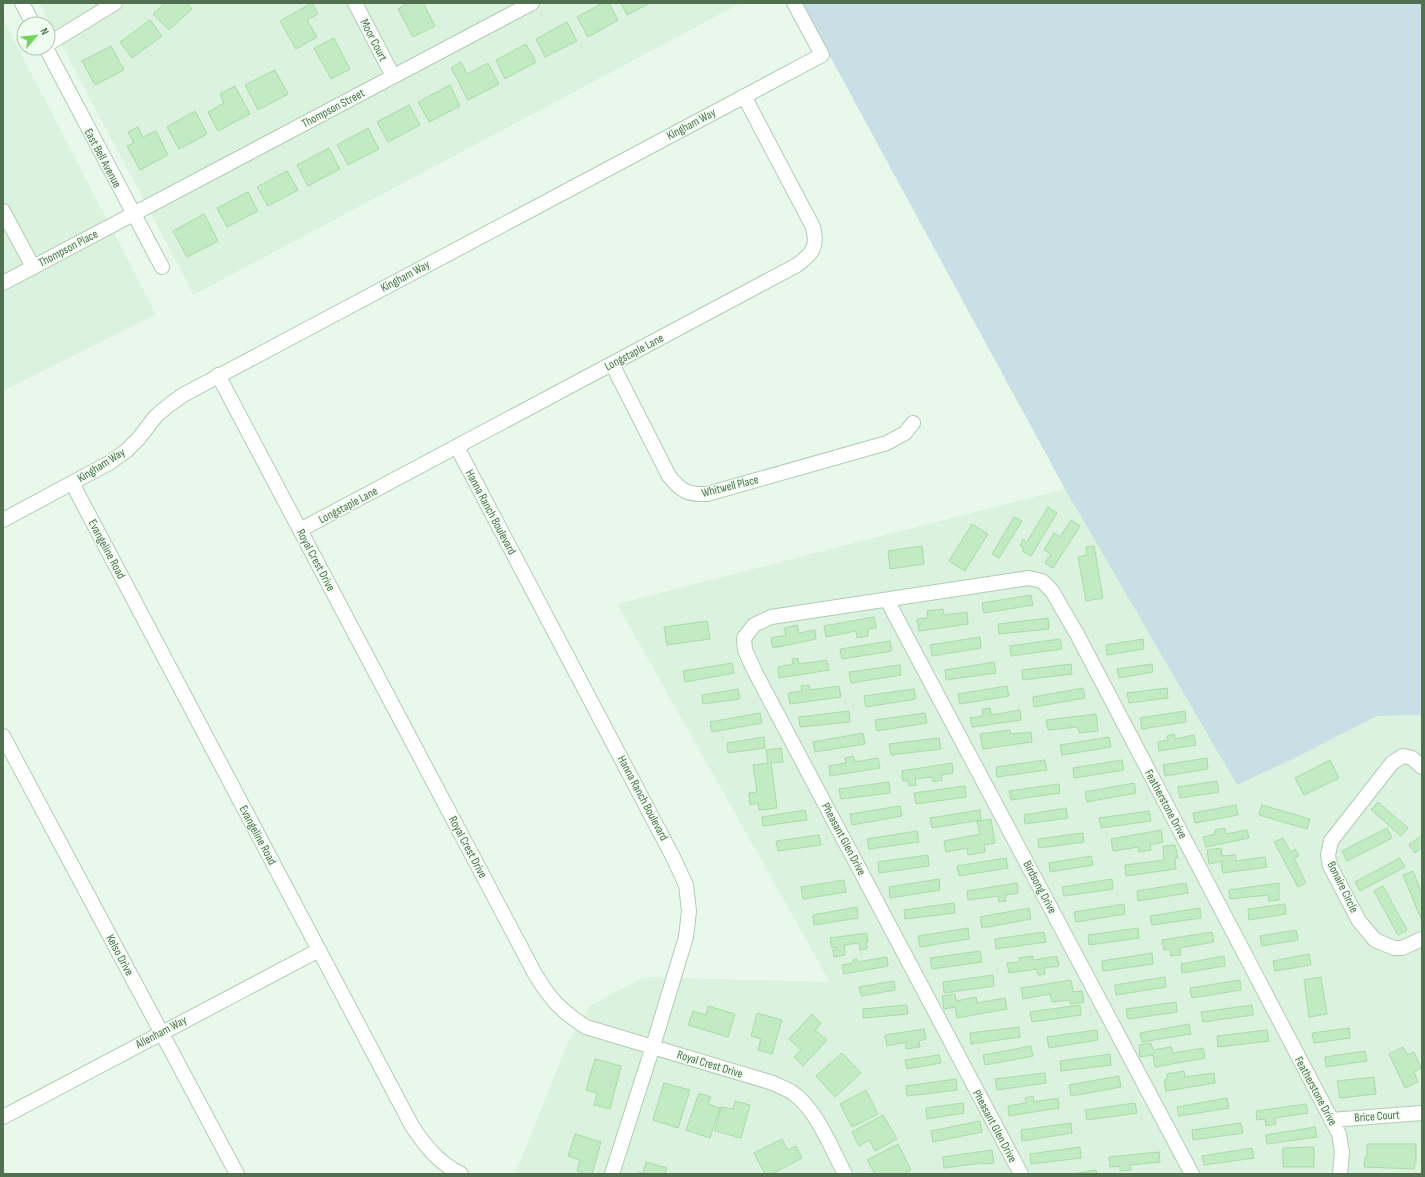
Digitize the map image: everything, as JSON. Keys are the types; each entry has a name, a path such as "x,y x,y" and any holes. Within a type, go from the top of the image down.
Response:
{"street":[{"path":"22,3 29,16"},
{"path":"56,39 115,3"},
{"name":"Moor Court","path":"355,3 393,76"},
{"name":"Thompson Street","path":"133,214 532,3"},
{"name":"Kingham Way","path":"3,520 109,463 126,451 139,438 156,416 169,404 218,375 822,55 794,3"},
{"name":"East Bell Avenue","path":"50,56 162,267"},
{"name":"Longstaple Lane","path":"300,530 797,265 807,258 814,249 816,238 813,226 744,96"},
{"path":"3,211 33,267"},
{"name":"Thompson Place","path":"3,283 133,214"},
{"name":"Whitwell Place","path":"612,364 669,476 676,486 685,491 696,494 707,494 887,443 905,432 913,423"},
{"name":"Royal Crest Drive","path":"218,375 527,960 547,994 564,1012 586,1027 773,1083 792,1092 805,1105 817,1121 845,1174"},
{"name":"Hanna Ranch Boulevard","path":"457,447 674,857 686,885 689,911 686,937 612,1174"},
{"name":"Evangeline Road","path":"72,482 412,1126 425,1145 438,1159 452,1170 461,1174"},
{"name":"Featherstone Drive","path":"888,600 1029,578 1042,581 1052,591 1078,636 1339,1134 1342,1152 1340,1174"},
{"name":"Pheasant Glen Drive","path":"888,600 771,616 754,625 744,638 746,650 762,686 1021,1174"},
{"name":"Birdsong Drive","path":"888,600 1192,1174"},
{"name":"Kelso Drive","path":"3,736 237,1174"},
{"name":"Bonaire Circle","path":"1422,767 1412,758 1403,756 1392,763 1331,841 1328,855 1330,866 1359,921 1375,940 1394,948 1402,948 1422,939"},
{"name":"Allenham Way","path":"4,1114 319,950"},
{"name":"Brice Court","path":"1331,1120 1422,1113"}],"shaded area":[{"path":"39,3 741,3 193,295 56,35 56,16 46,16"},
{"path":"801,3 1422,3 1422,715 1377,716 1293,759 1237,785 1065,489"},
{"path":"3,19 16,44 16,56 22,56 156,314 3,391"},
{"path":"1065,489 1237,785 1293,759 1377,716 1422,715 1422,1174 515,1174 568,1042 590,1006 643,977 830,982 617,604"}],"building":[{"path":"165,3 187,3 192,9 169,30 153,14"},
{"path":"312,3 318,14 307,20 317,37 296,49 280,21"},
{"path":"408,3 423,3 435,26 413,37 398,9"},
{"path":"603,3 609,3 618,20 588,37 577,17"},
{"path":"621,3 650,3 627,15"},
{"path":"150,20 162,36 132,58 120,42"},
{"path":"567,22 577,41 545,57 536,39"},
{"path":"334,38 350,69 331,79 314,48"},
{"path":"526,44 536,62 505,79 496,60"},
{"path":"111,46 124,70 95,85 82,61"},
{"path":"461,62 467,74 488,63 499,84 468,100 451,68"},
{"path":"275,70 288,94 258,110 245,85"},
{"path":"450,85 460,106 429,122 418,102"},
{"path":"235,86 250,114 218,131 208,112 224,103 220,94"},
{"path":"409,105 420,125 388,142 377,122"},
{"path":"195,111 207,134 179,149 167,127"},
{"path":"138,127 143,137 156,131 168,155 140,170 127,146 134,143 128,132"},
{"path":"368,128 379,149 348,165 337,145"},
{"path":"329,148 340,169 308,186 297,165"},
{"path":"287,171 298,190 268,206 257,187"},
{"path":"248,192 258,211 227,227 217,208"},
{"path":"204,214 218,241 187,257 173,231"},
{"path":"1048,507 1057,513 1031,556 1022,551 1024,548 1020,546 1023,539 1027,542"},
{"path":"1014,517 1022,521 999,558 992,554"},
{"path":"1071,520 1080,526 1053,568 1045,563 1051,554 1044,550 1054,533 1060,537"},
{"path":"972,524 988,534 965,571 949,561"},
{"path":"922,546 924,564 890,569 888,551"},
{"path":"1094,546 1103,598 1086,601 1078,557 1087,555 1086,547"},
{"path":"1031,595 1033,605 984,613 982,603"},
{"path":"943,609 944,615 967,612 968,624 919,631 917,619 928,618 927,611"},
{"path":"874,617 876,628 868,629 868,636 857,638 856,631 826,637 824,626"},
{"path":"1048,618 1049,629 999,634 998,624"},
{"path":"707,621 710,639 667,645 664,627"},
{"path":"797,625 799,633 815,630 816,639 773,648 771,638 786,635 784,628"},
{"path":"980,637 981,648 932,656 930,645"},
{"path":"1060,639 1062,649 1011,656 1010,646"},
{"path":"1143,639 1144,649 1107,655 1106,645"},
{"path":"890,641 892,651 842,659 840,649"},
{"path":"798,658 799,664 827,660 829,670 779,678 778,667 793,664 792,659"},
{"path":"994,662 996,673 946,680 945,670"},
{"path":"732,663 734,673 685,682 683,671"},
{"path":"1071,664 1072,674 1023,680 1022,670"},
{"path":"1152,664 1153,672 1119,678 1117,669"},
{"path":"900,665 901,675 851,683 849,672"},
{"path":"809,685 810,690 839,686 841,697 790,704 788,693 802,691 801,686"},
{"path":"1007,686 1009,696 960,704 958,694"},
{"path":"1083,688 1085,698 1034,707 1033,697"},
{"path":"1167,688 1168,698 1129,703 1127,693"},
{"path":"738,689 740,699 703,704 702,695"},
{"path":"914,689 916,699 866,707 864,696"},
{"path":"990,708 991,715 1020,710 1021,720 972,727 970,718 983,716 982,709"},
{"path":"849,711 850,722 800,727 799,717"},
{"path":"1185,711 1186,722 1142,729 1140,718"},
{"path":"760,713 762,723 712,732 710,722"},
{"path":"925,713 927,723 877,731 875,720"},
{"path":"1096,714 1098,731 1079,733 1078,727 1048,730 1046,720"},
{"path":"1010,730 1011,734 1031,732 1032,742 983,749 980,734"},
{"path":"863,733 865,744 815,752 813,742"},
{"path":"1174,734 1175,739 1194,735 1196,745 1159,751 1158,742 1168,740 1167,736"},
{"path":"764,737 765,748 728,753 727,743"},
{"path":"1109,737 1111,747 1062,755 1060,745"},
{"path":"939,738 941,749 891,755 889,744"},
{"path":"781,748 783,762 771,763 777,808 759,810 758,803 750,805 749,793 757,792 753,765 768,763 766,750"},
{"path":"853,756 855,762 878,758 880,768 830,776 829,766 846,763 845,758"},
{"path":"1207,758 1208,769 1165,776 1163,765"},
{"path":"1045,760 1047,770 997,777 996,767"},
{"path":"1122,760 1124,770 1074,778 1073,768"},
{"path":"1330,760 1339,778 1304,795 1295,778"},
{"path":"952,763 953,773 941,775 942,780 933,782 932,777 915,779 916,785 909,786 908,781 903,781 902,771"},
{"path":"1217,781 1219,792 1180,798 1178,787"},
{"path":"889,782 890,793 841,799 839,789"},
{"path":"1134,783 1136,793 1087,802 1085,792"},
{"path":"1059,784 1060,793 1011,800 1009,791"},
{"path":"965,786 966,797 916,804 914,793"},
{"path":"1378,802 1408,828 1401,836 1371,810"},
{"path":"1236,805 1238,815 1195,823 1193,813"},
{"path":"1262,805 1310,819 1307,829 1259,815"},
{"path":"900,806 902,816 852,825 850,814"},
{"path":"1066,808 1068,818 1025,824 1024,815"},
{"path":"805,810 807,820 763,826 762,817"},
{"path":"980,810 981,820 932,828 930,818"},
{"path":"1149,811 1151,821 1101,828 1099,818"},
{"path":"991,819 995,843 984,845 985,852 968,855 967,848 946,852 944,841 980,834 977,821"},
{"path":"1225,828 1226,834 1247,830 1249,838 1206,847 1203,837 1215,834 1215,830"},
{"path":"1387,828 1392,838 1347,861 1342,851"},
{"path":"1161,830 1163,842 1150,845 1151,850 1139,852 1138,847 1113,851 1111,839"},
{"path":"917,831 919,842 869,849 867,839"},
{"path":"1083,833 1084,842 1039,848 1038,839"},
{"path":"819,835 821,845 778,851 776,841"},
{"path":"1422,835 1422,848 1415,853 1409,845"},
{"path":"1283,838 1291,852 1295,849 1299,856 1294,858 1306,883 1298,887 1274,842"},
{"path":"1175,845 1178,858 1175,858 1176,869 1126,876 1125,865 1164,860 1163,846"},
{"path":"1221,848 1222,856 1235,855 1236,861 1265,857 1267,867 1223,873 1221,863 1223,863 1223,861 1209,864 1207,850"},
{"path":"928,855 929,866 879,873 878,862"},
{"path":"1091,856 1093,865 1050,872 1049,863"},
{"path":"1006,858 1008,868 959,876 957,866"},
{"path":"1400,858 1405,867 1360,891 1355,882"},
{"path":"1413,871 1422,894 1422,921 1403,875"},
{"path":"939,879 940,890 890,898 889,887"},
{"path":"1112,879 1113,889 1064,896 1062,887"},
{"path":"844,880 846,892 803,899 801,887"},
{"path":"1017,883 1018,893 1005,895 1006,901 999,902 998,896 968,900 967,891"},
{"path":"1186,883 1188,893 1138,901 1137,891"},
{"path":"1279,883 1279,900 1269,901 1268,895 1230,899 1229,890"},
{"path":"1383,886 1407,930 1398,935 1374,891"},
{"path":"954,903 955,913 905,919 904,910"},
{"path":"1124,904 1125,914 1076,922 1074,912"},
{"path":"1285,904 1286,914 1249,920 1248,909"},
{"path":"857,907 858,918 814,925 813,915"},
{"path":"1029,908 1031,919 982,928 980,917"},
{"path":"1200,908 1201,918 1152,925 1150,916"},
{"path":"968,928 969,939 920,947 918,936"},
{"path":"1138,928 1139,938 1089,945 1088,935"},
{"path":"1296,930 1298,940 1262,946 1260,936"},
{"path":"1044,932 1046,942 996,949 995,939"},
{"path":"1212,932 1214,942 1180,948 1181,955 1171,956 1170,949 1164,950 1162,940"},
{"path":"867,933 867,949 860,950 859,943 844,945 845,955 834,957 833,950 838,949 837,947 832,948 830,938"},
{"path":"980,951 982,962 932,969 930,958"},
{"path":"1152,953 1153,964 1103,971 1102,961"},
{"path":"1309,954 1311,965 1275,971 1273,961"},
{"path":"1033,956 1034,960 1057,956 1059,966 1044,968 1045,974 1038,975 1037,969 1009,973 1007,963 1020,962 1019,958"},
{"path":"1224,956 1225,966 1182,973 1181,964"},
{"path":"887,957 888,966 844,974 842,965 853,963 853,960 857,959 857,962"},
{"path":"993,975 994,986 944,993 943,982"},
{"path":"1165,977 1166,987 1116,995 1115,985"},
{"path":"1321,977 1327,1014 1309,1017 1304,980"},
{"path":"1071,980 1073,992 1082,991 1084,1002 1070,1004 1070,1000 1052,1002 1050,994 1023,999 1021,988"},
{"path":"1240,980 1241,990 1192,998 1190,988"},
{"path":"894,981 895,990 861,996 859,987"},
{"path":"955,994 956,1001 976,997 977,1003 1005,998 1007,1009 957,1018 955,1007 944,1009 942,996"},
{"path":"1176,1002 1177,1012 1128,1019 1126,1009"},
{"path":"907,1005 908,1014 863,1018 863,1009"},
{"path":"1080,1005 1081,1015 1032,1022 1030,1012"},
{"path":"1252,1005 1253,1015 1203,1022 1201,1012"},
{"path":"708,1006 735,1014 728,1037 688,1025 693,1011 706,1015"},
{"path":"757,1013 782,1020 772,1054 758,1050 761,1039 751,1036"},
{"path":"812,1014 821,1023 815,1030 827,1040 803,1066 794,1057 801,1050 789,1039"},
{"path":"1189,1024 1191,1034 1142,1042 1140,1033"},
{"path":"1019,1027 1020,1037 971,1044 970,1033"},
{"path":"1349,1028 1350,1038 1314,1043 1312,1033"},
{"path":"924,1029 926,1039 919,1041 920,1047 906,1049 906,1042 887,1046 885,1035"},
{"path":"1097,1030 1098,1040 1049,1048 1047,1037"},
{"path":"1267,1030 1269,1041 1218,1047 1217,1036"},
{"path":"1151,1043 1153,1050 1171,1047 1173,1053 1203,1048 1205,1058 1155,1067 1153,1055 1140,1057 1139,1045"},
{"path":"1031,1046 1033,1056 985,1065 983,1055"},
{"path":"1403,1047 1408,1055 1414,1052 1421,1068 1414,1072 1418,1082 1405,1088 1389,1054"},
{"path":"1365,1051 1367,1061 1326,1067 1325,1057"},
{"path":"842,1053 861,1073 835,1097 816,1076"},
{"path":"1110,1054 1111,1065 1061,1071 1060,1061"},
{"path":"939,1055 941,1063 907,1069 905,1060"},
{"path":"595,1059 621,1066 610,1109 594,1105 597,1093 586,1090"},
{"path":"1184,1071 1185,1077 1214,1073 1215,1083 1166,1091 1164,1080 1167,1080 1167,1074"},
{"path":"1045,1073 1046,1083 997,1090 995,1079"},
{"path":"1119,1076 1121,1087 1071,1096 1069,1085"},
{"path":"1374,1077 1376,1094 1340,1098 1337,1081"},
{"path":"956,1079 957,1090 907,1096 906,1086"},
{"path":"664,1083 690,1090 678,1128 653,1120"},
{"path":"866,1090 878,1114 852,1127 840,1104"},
{"path":"699,1093 711,1097 708,1104 720,1108 710,1138 686,1130"},
{"path":"1033,1096 1034,1102 1058,1098 1059,1108 1009,1116 1008,1106 1026,1103 1025,1098"},
{"path":"1227,1098 1229,1108 1179,1116 1177,1107"},
{"path":"735,1101 750,1105 741,1138 715,1131 721,1107 733,1109"},
{"path":"963,1103 964,1113 927,1119 926,1108"},
{"path":"1135,1103 1137,1113 1087,1120 1085,1110"},
{"path":"1306,1104 1308,1113 1275,1118 1276,1124 1266,1126 1265,1119 1257,1120 1256,1111"},
{"path":"883,1115 897,1139 875,1151 869,1140 859,1146 852,1132"},
{"path":"980,1121 982,1132 933,1142 931,1131"},
{"path":"1071,1123 1072,1133 1022,1141 1021,1130"},
{"path":"1241,1123 1243,1133 1193,1140 1192,1130"},
{"path":"1315,1127 1317,1137 1267,1144 1266,1135"},
{"path":"575,1134 601,1142 592,1174 577,1171 580,1160 568,1156"},
{"path":"782,1139 788,1150 796,1146 802,1158 772,1174 765,1174 754,1153"},
{"path":"898,1144 911,1170 903,1174 875,1174 867,1160"},
{"path":"1367,1144 1416,1144 1416,1163 1414,1169 1364,1167 1365,1157 1367,1157"},
{"path":"1080,1147 1081,1158 1031,1164 1030,1154"},
{"path":"1314,1147 1314,1167 1283,1167 1283,1148"},
{"path":"1252,1148 1254,1158 1204,1165 1202,1156"},
{"path":"992,1150 994,1163 944,1168 943,1157"},
{"path":"1159,1152 1160,1162 1130,1165 1131,1170 1120,1171 1120,1166 1110,1167 1109,1157"},
{"path":"646,1162 667,1168 665,1174 638,1174 639,1172 643,1173"},
{"path":"1096,1170 1097,1174 1072,1174"}]}
